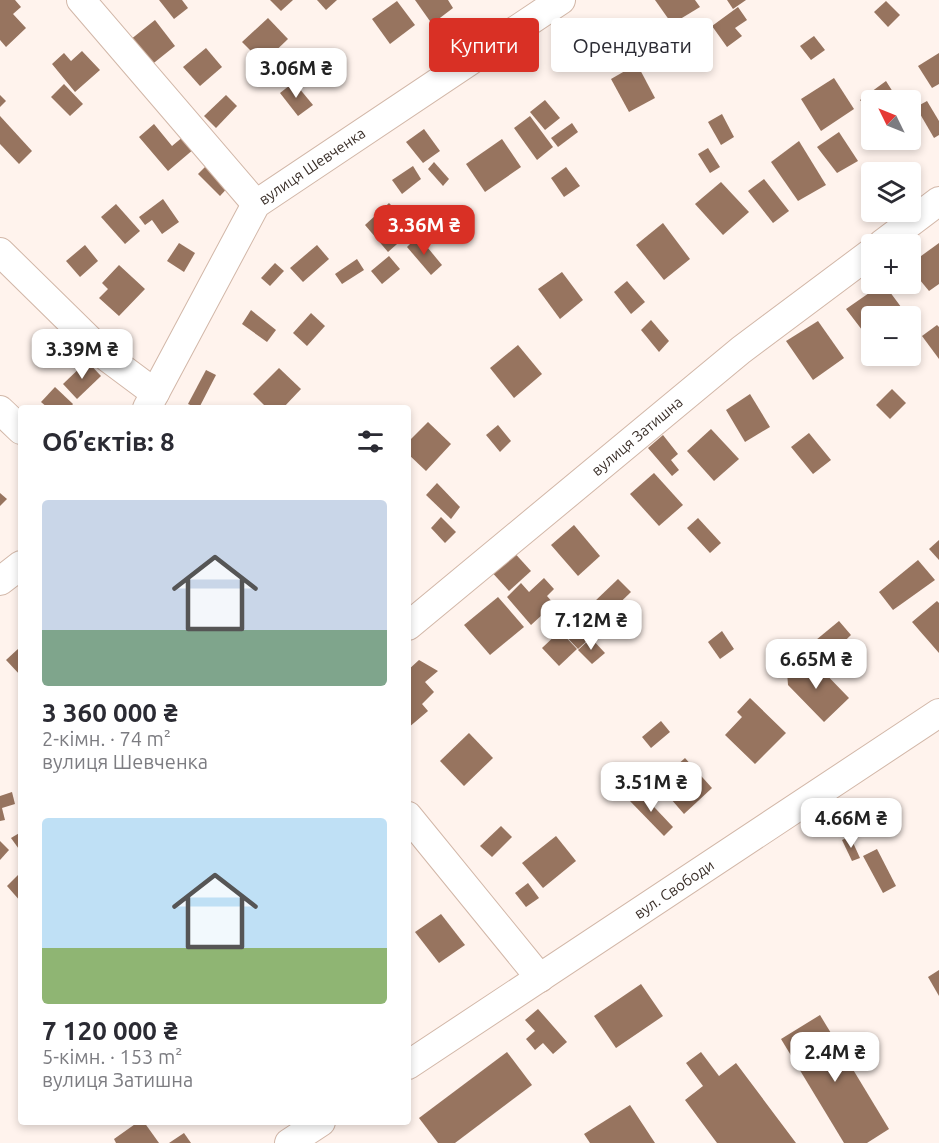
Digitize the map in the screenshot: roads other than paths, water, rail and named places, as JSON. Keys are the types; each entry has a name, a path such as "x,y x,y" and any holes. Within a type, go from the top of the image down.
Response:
{"street":[{"path":"81,0 256,204"},
{"name":"вулиця Шевченка","path":"151,400 256,204 561,0"},
{"path":"895,234 939,201"},
{"path":"0,252 151,400"},
{"name":"вулиця Затишна","path":"411,624 741,350 861,260"},
{"path":"0,410 18,427"},
{"path":"0,581 18,567"},
{"name":"вул. Свободи","path":"411,1063 939,713"},
{"path":"411,820 540,978"},
{"path":"289,1143 316,1125"}]}
